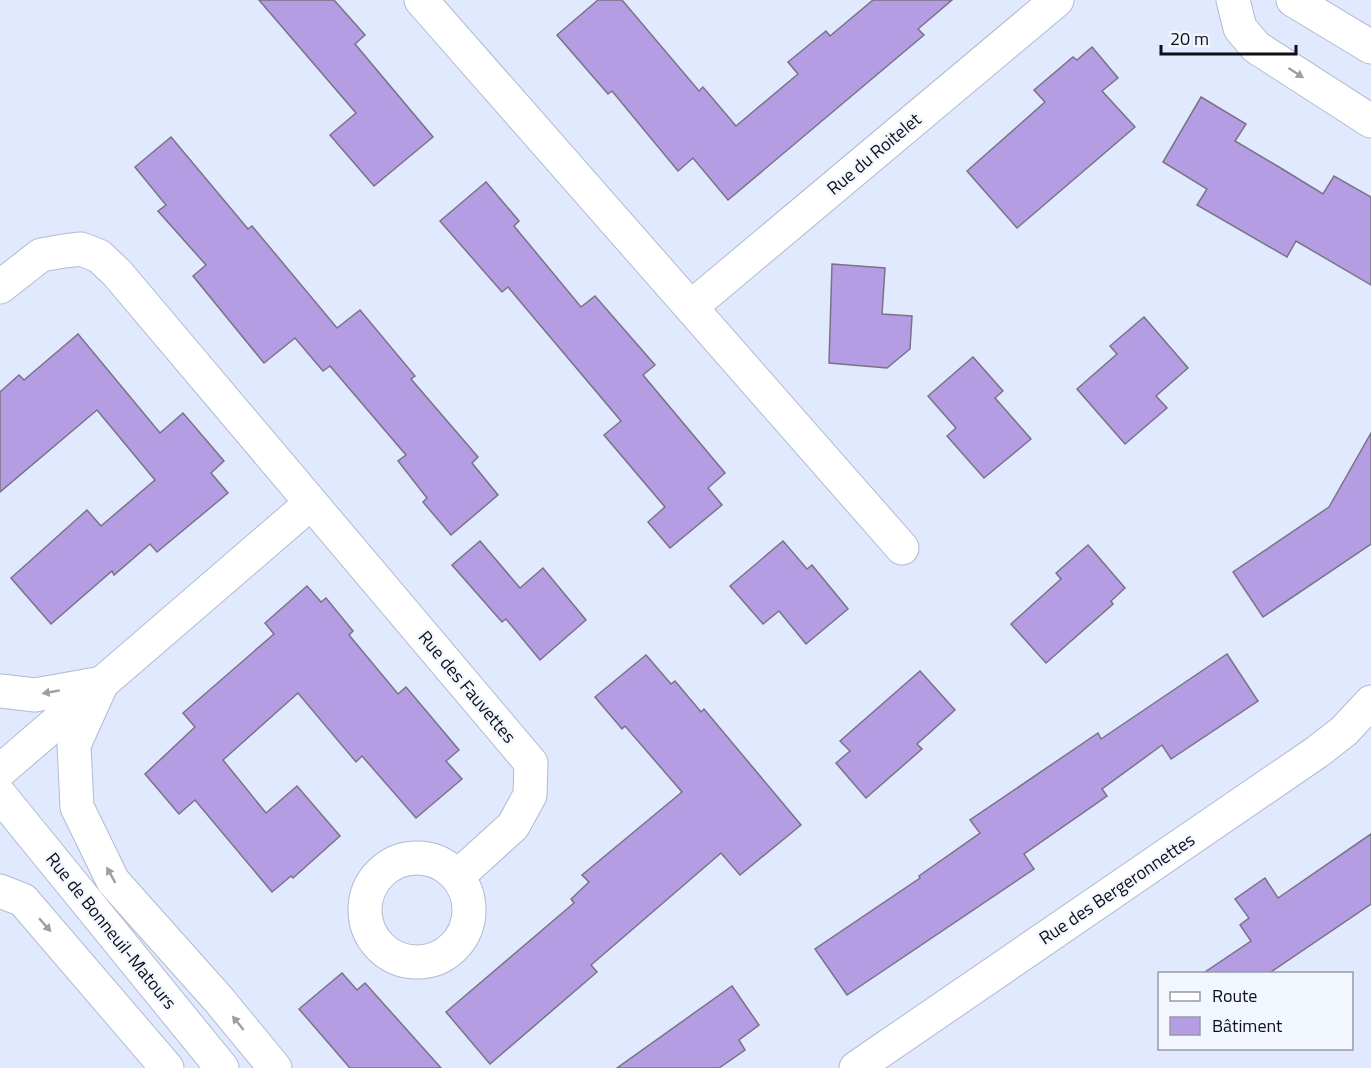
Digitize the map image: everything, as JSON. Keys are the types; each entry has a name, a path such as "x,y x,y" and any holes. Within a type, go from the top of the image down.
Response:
{"street":[{"path":"421,0 902,548"},
{"name":"Rue du Roitelet","path":"691,307 1058,0"},
{"path":"1235,0 1240,28 1256,47 1371,121"},
{"path":"1293,0 1371,47"},
{"name":"Rue des Fauvettes","path":"0,287 41,255 81,249 99,256 117,273 531,763 530,795 513,826 458,876"},
{"path":"0,771 311,503"},
{"path":"0,691 35,695 102,683"},
{"path":"102,683 74,745 77,807 113,881 219,1000 275,1068"},
{"name":"Rue des Bergeronnettes","path":"856,1068 1317,752 1344,731 1371,702"},
{"name":"Rue de Bonneuil-Matours","path":"0,795 222,1068"},
{"path":"0,891 23,900 167,1068"}],"building":[{"path":"259,0 334,0 365,35 355,44 433,137 374,186 330,135 356,113"},
{"path":"598,0 622,0 699,91 703,87 736,126 798,74 788,62 826,31 830,36 873,0 952,0 918,29 924,35 728,200 693,158 678,171 612,91 608,94 557,35"},
{"path":"1092,47 1118,78 1102,91 1135,127 1017,228 967,171 1045,102 1034,90 1073,57 1077,60"},
{"path":"1201,97 1246,124 1235,141 1323,194 1334,176 1371,197 1371,285 1296,241 1287,257 1197,205 1207,189 1163,162"},
{"path":"171,137 248,229 252,226 337,328 360,310 415,376 411,379 478,457 472,463 498,495 451,535 423,502 427,498 398,461 406,455 330,366 323,371 295,338 264,363 193,276 206,265 158,211 166,205 135,167"},
{"path":"486,182 519,221 514,226 581,307 595,296 655,365 643,375 725,473 708,488 722,505 670,548 648,522 665,507 604,435 621,421 508,287 502,292 440,221"},
{"path":"832,264 885,268 882,314 912,316 910,349 887,368 829,363"},
{"path":"1144,317 1188,368 1156,396 1167,408 1125,444 1077,389 1117,354 1110,346"},
{"path":"78,334 160,433 183,413 224,461 211,473 228,493 157,552 150,544 114,575 112,571 51,624 11,578 87,510 101,526 155,480 97,410 0,492 0,392 19,375 24,380"},
{"path":"973,357 1003,391 995,398 1031,439 984,478 947,436 956,428 928,396"},
{"path":"1371,433 1371,544 1263,617 1233,572 1329,507"},
{"path":"480,541 520,588 543,568 586,620 540,660 506,619 502,622 452,565"},
{"path":"783,541 807,569 812,565 848,609 806,644 779,611 763,624 730,586"},
{"path":"1088,545 1125,588 1111,601 1113,604 1046,663 1011,624 1061,579 1056,573"},
{"path":"307,586 321,602 326,598 353,631 349,635 398,694 406,687 459,750 446,761 462,779 416,818 362,756 356,762 298,693 223,760 266,813 297,786 340,836 293,878 291,876 272,892 195,800 179,814 145,774 195,727 183,713 274,634 265,623"},
{"path":"1227,654 1258,701 1171,759 1162,745 1102,789 1107,796 1024,854 1034,869 847,995 815,949 920,878 919,876 980,833 970,820 1098,733 1101,739"},
{"path":"646,655 671,684 675,681 701,712 704,709 801,825 740,875 721,853 591,965 597,972 490,1064 446,1012 574,903 571,899 589,882 582,875 682,792 625,726 622,729 595,697"},
{"path":"920,671 955,710 917,744 922,749 866,798 836,763 850,751 840,741"},
{"path":"1371,834 1371,904 1271,972 1205,972 1251,941 1240,925 1249,918 1235,899 1265,878 1278,898"},
{"path":"342,973 357,990 365,983 441,1068 350,1068 299,1009"},
{"path":"732,986 759,1025 739,1040 745,1050 719,1068 617,1068"}]}
